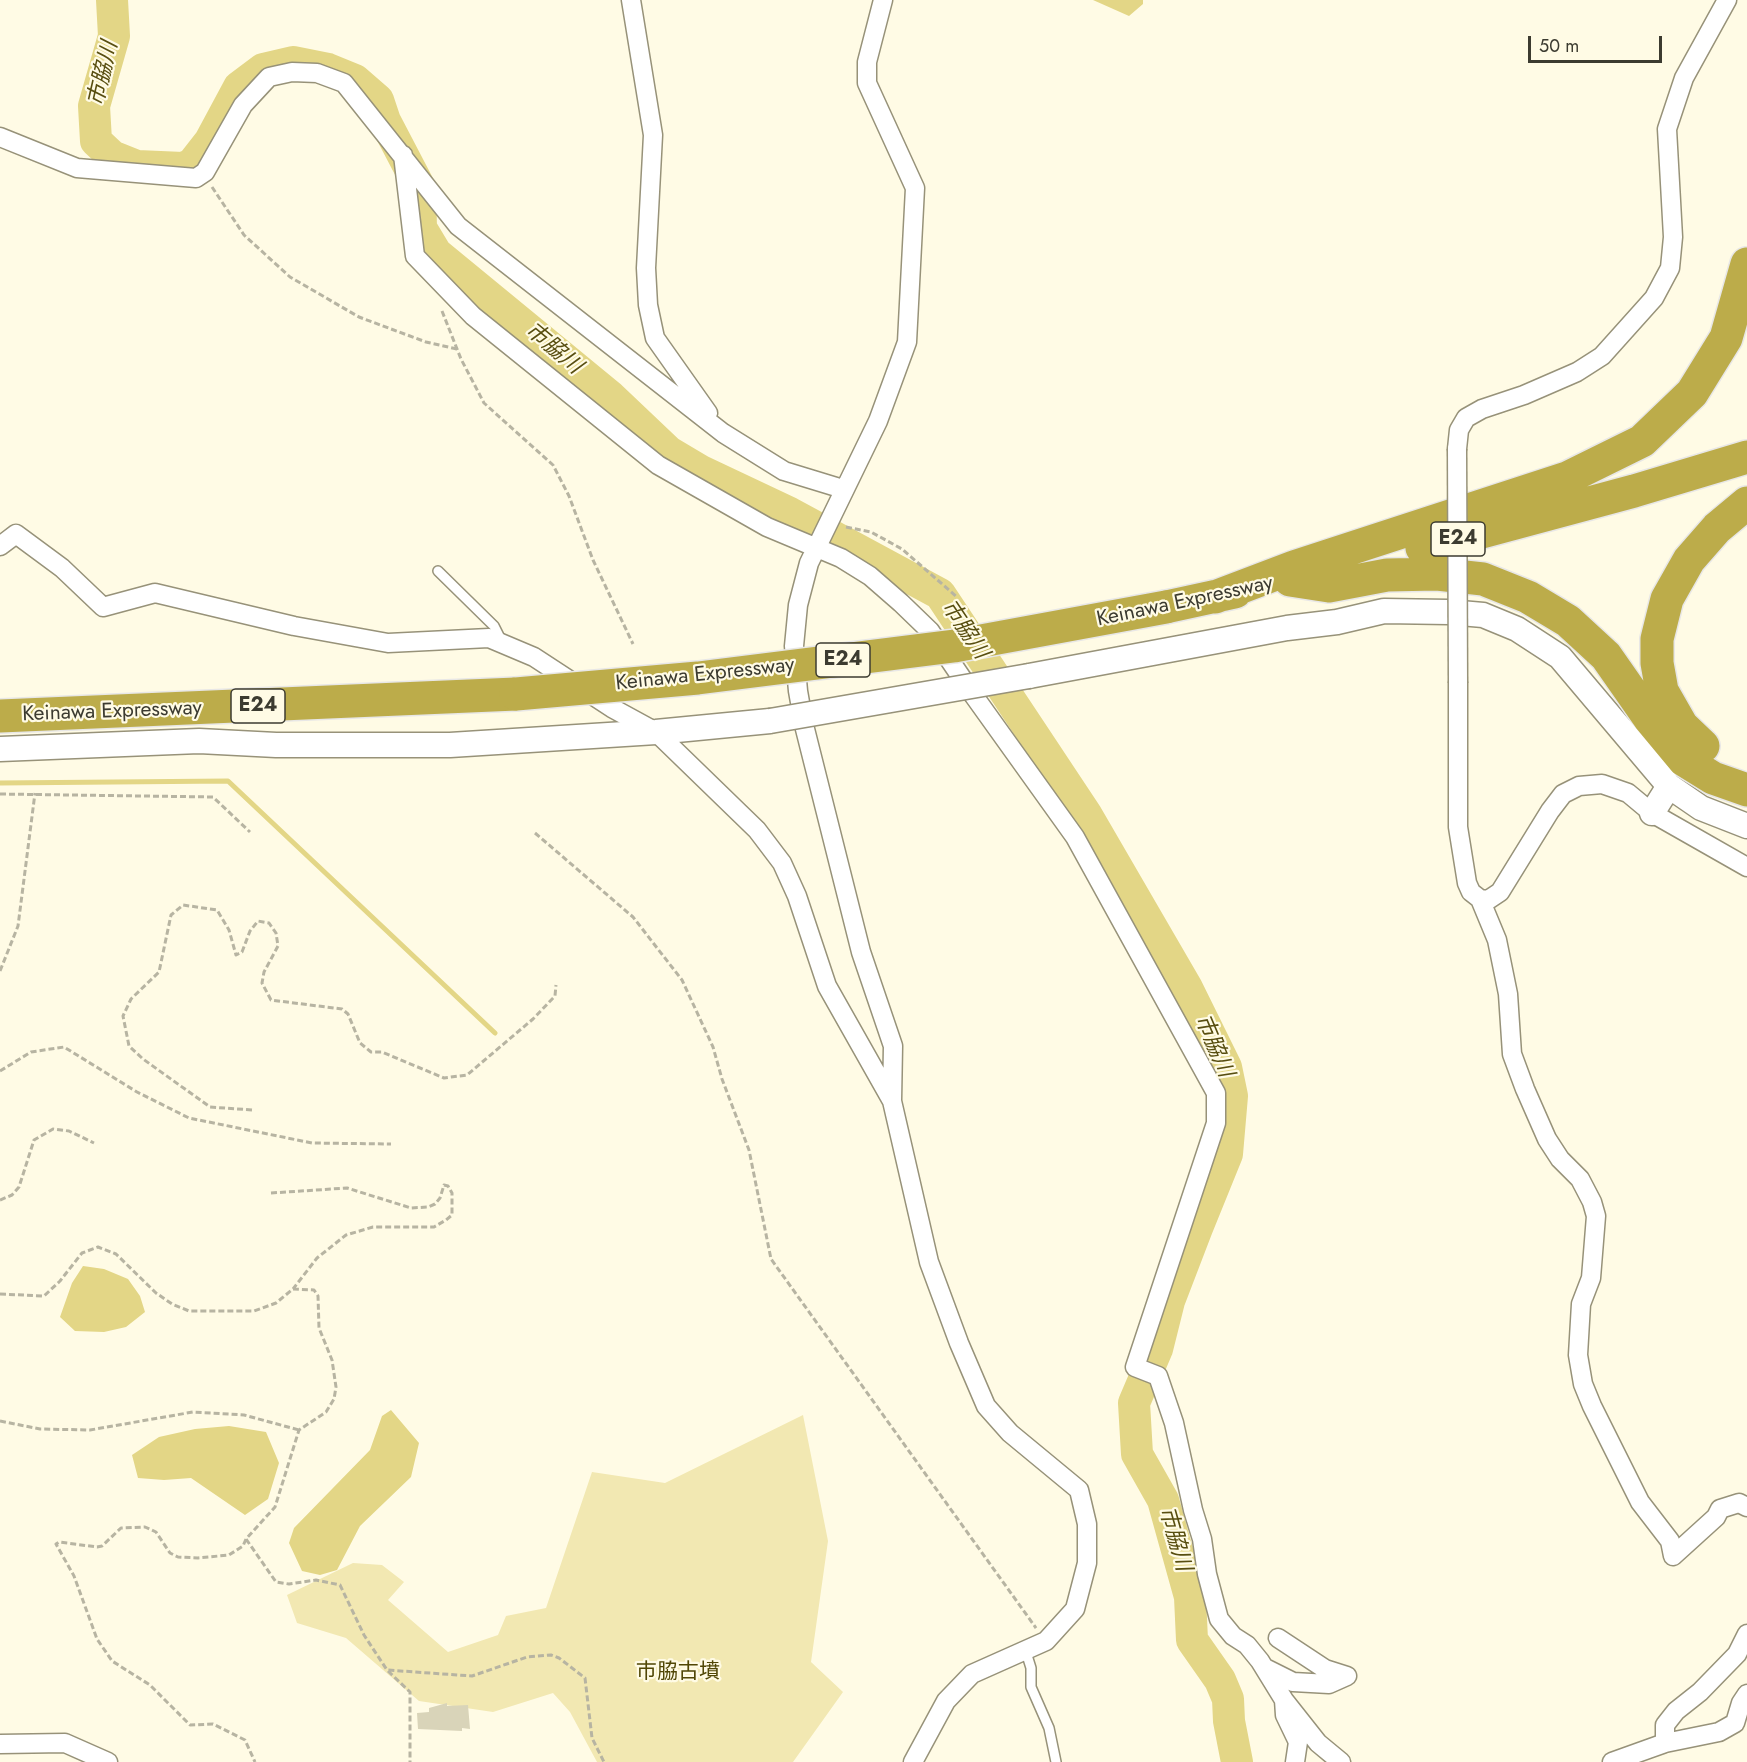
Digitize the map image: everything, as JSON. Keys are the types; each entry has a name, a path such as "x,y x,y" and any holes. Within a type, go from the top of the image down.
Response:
{"highway":[{"path":"1215,597 1294,567 1567,478 1642,441 1692,393 1726,338 1747,264"},
{"name":"Keinawa Expressway","path":"0,716 516,694 698,678 954,646 1166,608 1290,580 1491,531 1747,457"},
{"path":"1747,502 1717,528 1689,560 1667,599 1657,639 1657,663 1662,691 1682,726 1708,751 1737,769 1747,770"},
{"path":"1290,580 1329,586 1387,575 1437,574 1483,579 1527,597 1568,621 1606,656 1650,719 1684,760 1713,778 1747,790"}],"street":[{"path":"631,0 653,135 646,268 648,305 655,338 723,433"},
{"path":"883,0 867,62 867,83 915,188 907,342 878,422 843,489 809,563 798,605 794,646 798,691 804,725 861,952 893,1046 892,1101 929,1262 984,1401 996,1420 1079,1490 1087,1524 1087,1563 1074,1609 1046,1641 1026,1652 972,1674 946,1701 913,1762"},
{"path":"1727,0 1684,78 1667,129 1673,237 1670,268 1654,298 1602,356 1577,372 1524,395 1482,409 1466,418 1459,430 1457,449 1458,827 1467,883 1471,892 1480,899 1497,940 1508,994 1512,1054 1547,1139 1560,1159 1580,1179 1592,1202 1596,1216 1591,1278 1581,1304 1578,1355 1583,1384 1592,1406 1640,1502 1670,1541 1673,1556 1716,1517 1720,1509 1739,1503 1747,1507"},
{"path":"0,137 77,168 196,178 205,172 243,105 269,77 300,72 317,73 344,83 458,226 723,433 784,471 843,489"},
{"path":"403,155 415,256 473,316 658,465 767,527 841,558 870,576 930,630 974,696 1076,837 1216,1093 1216,1123 1135,1367 1158,1376 1174,1423 1219,1619 1233,1636 1248,1645 1284,1700 1318,1743 1341,1762"},
{"path":"0,546 16,534 62,568 103,607 156,593 294,626 377,641 489,638 534,657 612,708 656,732 757,830 782,863 797,896 826,986 892,1101"},
{"path":"0,749 199,741 276,745 418,745 656,732 770,721 1287,628 1337,622 1384,611 1449,612 1483,615 1517,629 1560,657 1669,786 1701,808 1747,826"},
{"path":"1480,899 1488,900 1500,892 1563,794 1580,786 1602,784 1628,793 1652,813 1747,867"},
{"path":"1652,813 1669,786"},
{"path":"1665,1743 1665,1725 1676,1711 1700,1692 1737,1654 1747,1635"},
{"path":"1265,1668 1293,1682 1329,1684 1347,1676 1325,1669 1278,1638"},
{"path":"1612,1762 1665,1743 1719,1732 1727,1728 1735,1723 1741,1703 1747,1694"},
{"path":"1284,1700 1285,1715 1298,1742 1295,1762"},
{"path":"0,1744 65,1743 108,1762"}],"lane":[{"path":"438,571 494,626 502,643"},
{"path":"1026,1652 1031,1668 1031,1687 1049,1728 1056,1762"}],"path":[{"path":"206,178 244,235 290,277 359,317 426,342 457,349"},
{"path":"431,272 457,349 484,403 553,465 569,496 593,560 633,644"},
{"path":"842,526 871,532 902,549 957,597"},
{"path":"0,971 18,926 35,793"},
{"path":"0,794 213,797 250,832"},
{"path":"535,833 633,917 682,980 713,1047 722,1079 749,1150 771,1260 1046,1641"},
{"path":"252,1110 210,1107 142,1059 129,1046 123,1016 131,999 159,972 171,915 183,904 217,910 228,930 236,955 242,952 250,931 258,921 269,923 276,933 279,946 264,972 262,983 271,1000 342,1009 348,1014 360,1043 371,1052 382,1052 444,1078 467,1075 555,996 556,985"},
{"path":"0,1071 31,1053 64,1047 137,1092 189,1118 312,1143 391,1144"},
{"path":"0,1200 6,1200 19,1186 34,1140 53,1129 69,1131 94,1143"},
{"path":"0,1294 44,1296 60,1281 82,1253 98,1247 116,1254 156,1293 172,1304 189,1311 254,1311 276,1303 293,1289 317,1258 346,1235 373,1227 434,1227 452,1215 452,1193 448,1186 444,1185 440,1198 435,1204 428,1207 411,1208 347,1188 271,1193"},
{"path":"255,1762 245,1740 213,1724 190,1725 150,1685 112,1661 97,1639 74,1576 56,1544 59,1542 97,1547 102,1546 121,1528 145,1527 156,1532 170,1553 178,1557 228,1555 243,1546 246,1539 275,1507 299,1430 326,1412 334,1399 336,1387 332,1360 319,1328 318,1296 314,1290 293,1289"},
{"path":"0,1421 40,1429 90,1430 193,1412 244,1415 299,1430"},
{"path":"246,1539 276,1582 289,1584 316,1581 340,1585 364,1635 387,1670 410,1692 410,1762"},
{"path":"387,1670 472,1676 527,1657 551,1655 559,1658 585,1678 592,1738 604,1762"}],"green space":[{"name":"市脇古墳","path":"803,1415 828,1541 811,1662 843,1692 793,1762 597,1762 570,1712 553,1693 493,1712 419,1701 346,1638 297,1623 287,1595 353,1563 382,1565 404,1582 388,1600 448,1652 498,1635 506,1616 546,1608 592,1472 665,1483"}],"shaded area":[{"path":"1093,0 1143,0 1143,4 1129,16"},
{"path":"83,1266 104,1269 128,1279 140,1296 145,1312 126,1327 104,1332 75,1331 60,1317 72,1283"},
{"path":"391,1410 419,1443 411,1477 360,1526 337,1570 320,1575 302,1571 289,1543 294,1528 370,1450 382,1416"},
{"path":"229,1426 266,1432 279,1463 268,1499 245,1515 191,1478 164,1480 138,1478 132,1455 159,1437 195,1429"}],"building":[{"path":"447,1703 447,1706 468,1705 470,1729 462,1728 462,1731 418,1729 417,1713 429,1712 429,1708"}],"waterway":[{"name":"市脇川","path":"112,0 114,36 94,106 96,141 112,156 137,166 183,168 192,164 210,141 239,87 263,69 293,62 328,69 355,80 378,100 385,121 420,188 421,228 436,253 610,396 669,452 701,471 790,513 940,594 1086,814 1187,988 1226,1067 1232,1096 1227,1154 1169,1301 1157,1349 1134,1403 1137,1454 1163,1500 1190,1597 1192,1640 1220,1680 1228,1699 1229,1721 1237,1762"},
{"path":"0,783 228,781 495,1033"}]}
